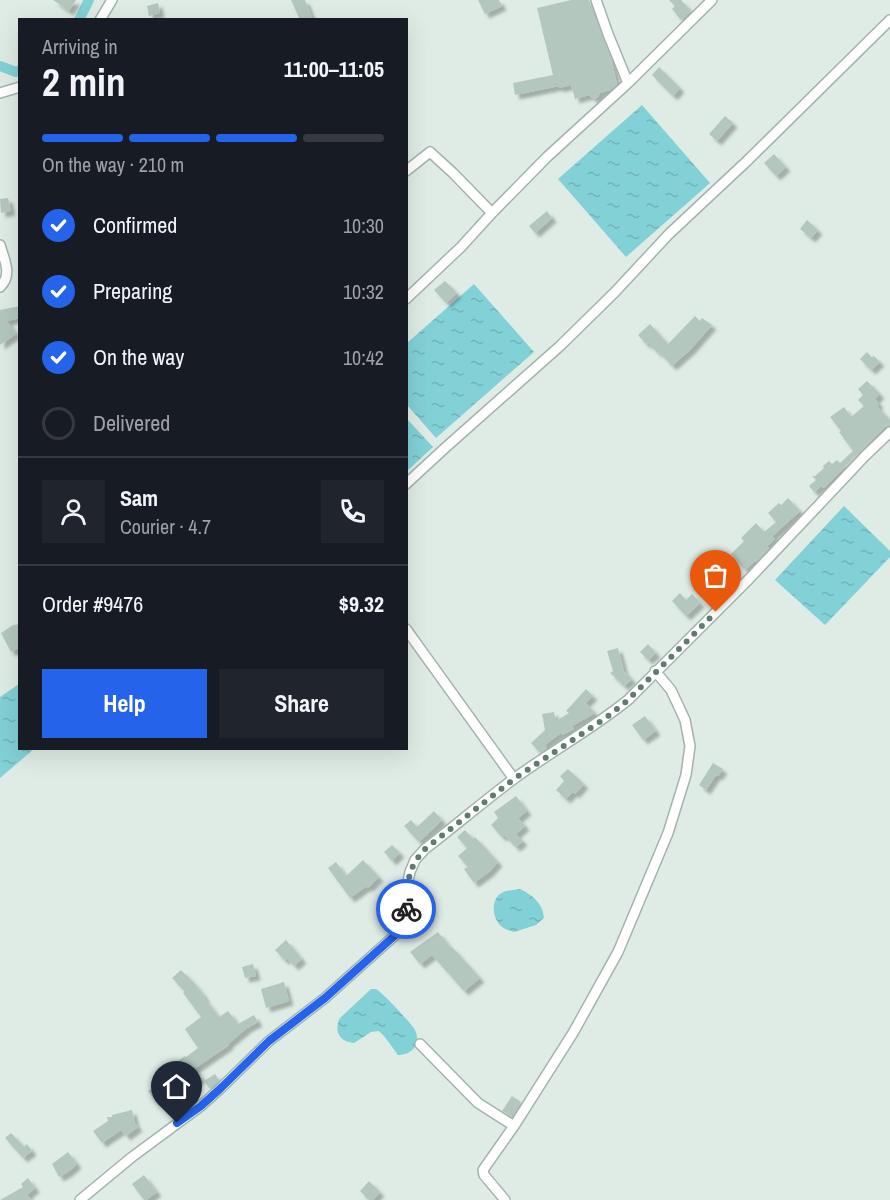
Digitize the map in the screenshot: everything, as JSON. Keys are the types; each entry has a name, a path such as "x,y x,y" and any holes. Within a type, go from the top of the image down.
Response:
{"street":[{"path":"101,18 112,0"},
{"path":"596,0 628,83"},
{"path":"408,297 461,247 547,157 628,83 712,0"},
{"path":"408,482 574,332 669,234 747,161 890,20"},
{"path":"0,93 18,88"},
{"path":"408,170 430,153 492,213"},
{"path":"0,245 7,275 0,287"},
{"path":"80,1200 132,1157 201,1106 269,1041 325,998 402,929 408,881 415,860 425,849 514,779 607,717 628,700 749,579 890,432"},
{"path":"408,632 514,779"},
{"path":"505,1200 484,1175 483,1170 573,1033 618,952 668,833 686,775 690,746 685,720 671,690 655,671"},
{"path":"420,1044 478,1103 514,1126"}],"water":[{"path":"642,105 710,183 626,257 558,179"},
{"path":"474,284 534,352 436,438 408,406 408,342"},
{"path":"408,420 433,447 408,470"},
{"path":"844,506 890,551 890,557 825,625 775,580"},
{"path":"18,685 18,750 33,750 0,778 0,697"},
{"path":"520,889 536,900 542,908 544,918 536,925 514,932 498,923 494,914 494,905 500,894"},
{"path":"371,989 376,989 384,995 415,1030 416,1044 409,1052 398,1055 379,1031 371,1032 354,1043 345,1041 339,1035 337,1027 340,1018"}],"building":[{"path":"53,0 76,0 69,11"},
{"path":"291,0 305,0 312,18 299,18"},
{"path":"478,0 499,0 502,6 485,14"},
{"path":"571,0 589,0 611,58 617,84 594,99 589,95 575,99 571,85 515,95 513,83 553,75 537,8"},
{"path":"669,0 681,0 691,11 681,20 672,9 675,6"},
{"path":"158,3 160,13 149,16 147,6"},
{"path":"659,67 680,88 673,96 652,75"},
{"path":"725,116 733,123 717,141 709,134"},
{"path":"774,154 786,167 776,176 764,163"},
{"path":"8,198 11,211 1,213 0,199"},
{"path":"547,211 552,218 535,233 529,226"},
{"path":"807,220 818,230 811,238 800,229"},
{"path":"445,281 457,293 446,303 434,290"},
{"path":"18,306 18,318 7,321 16,334 0,345 0,310"},
{"path":"695,316 700,321 702,318 712,325 672,366 638,335 650,324 668,344"},
{"path":"867,352 880,362 871,370 860,359"},
{"path":"867,381 880,394 875,399 879,404 877,406 890,420 890,425 885,427 824,488 821,486 814,492 809,486 816,480 812,476 815,476 829,461 832,464 837,460 840,463 853,451 830,417 844,407 851,417 864,406 858,400 863,395 858,389"},
{"path":"788,498 800,511 772,536 775,539 767,546 769,548 745,570 731,554 744,541 741,538 756,523 764,532 776,522 768,513"},
{"path":"680,593 686,600 692,594 700,603 686,616 672,601"},
{"path":"18,624 18,648 11,652 1,633"},
{"path":"648,644 656,653 648,660 640,652"},
{"path":"618,648 624,671 632,679 624,686 610,673 613,671 607,651"},
{"path":"586,689 593,696 584,704 586,703 595,713 572,726 574,729 562,735 561,733 545,745 547,748 540,753 531,743 545,730 542,714 554,712 556,721 569,713 566,711"},
{"path":"645,716 656,731 643,740 632,725"},
{"path":"713,763 723,769 706,790 699,785"},
{"path":"568,769 584,784 575,794 573,792 566,799 556,790 564,781 560,776"},
{"path":"516,796 527,811 518,818 525,826 516,834 523,841 516,847 491,825 498,818 494,812"},
{"path":"434,811 442,820 419,842 404,826 411,820 417,827"},
{"path":"465,830 473,839 475,837 498,862 474,883 464,869 468,867 458,856 467,848 457,837"},
{"path":"392,845 400,853 392,861 384,852"},
{"path":"363,860 379,877 368,888 367,886 350,898 328,868 336,862 346,876"},
{"path":"438,932 480,978 464,991 432,955 420,964 410,952"},
{"path":"286,940 302,959 294,966 287,958 284,960 275,950"},
{"path":"253,964 256,976 245,978 242,967"},
{"path":"181,970 195,984 219,1017 228,1011 238,1024 254,1015 258,1022 194,1069 201,1078 179,1093 188,1107 178,1114 165,1096 156,1102 148,1091 180,1070 175,1063 198,1048 185,1029 201,1017 183,993 185,992 172,978"},
{"path":"284,982 289,1001 266,1008 261,989"},
{"path":"215,1074 219,1080 210,1089 204,1081"},
{"path":"512,1096 521,1102 512,1117 502,1111"},
{"path":"132,1110 138,1127 126,1136 121,1130 102,1143 93,1131 108,1121 107,1117"},
{"path":"11,1133 24,1147 27,1144 32,1151 23,1158 5,1138"},
{"path":"68,1152 77,1164 59,1177 52,1164"},
{"path":"144,1175 157,1192 146,1200 132,1184"},
{"path":"28,1178 35,1188 27,1195 32,1200 0,1200 23,1187 21,1184"},
{"path":"369,1181 380,1192 373,1200 369,1200 360,1191"}],"waterway":[{"path":"80,18 89,0"},
{"path":"0,66 18,71"}],"way so far":[{"path":"406,909 410,872 415,860 425,849 514,779 607,717 628,700 716,612"}],"route":[{"path":"177,1123 201,1106 269,1041 325,998 402,929 406,909"}]}
